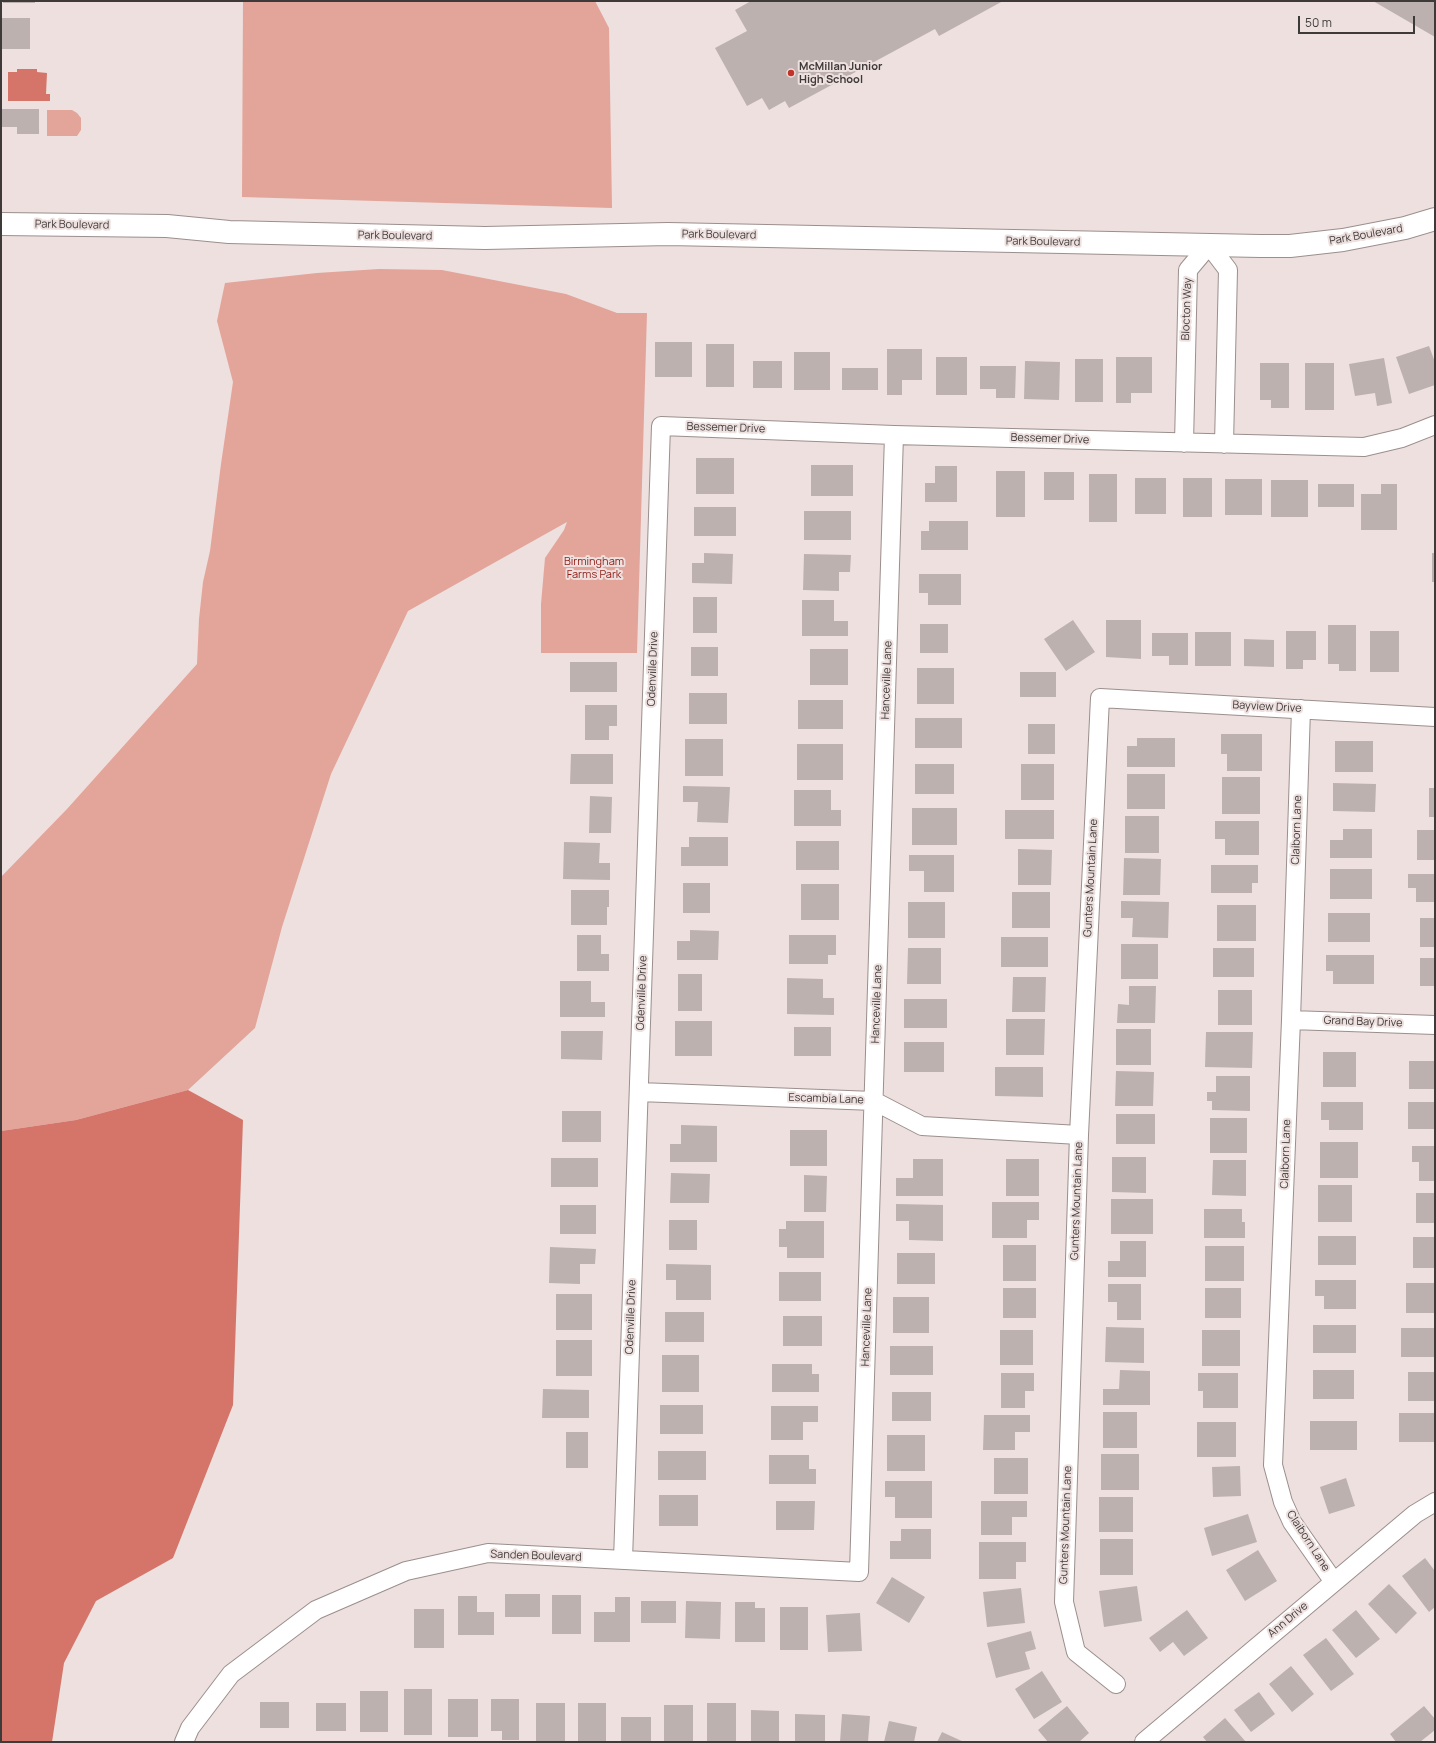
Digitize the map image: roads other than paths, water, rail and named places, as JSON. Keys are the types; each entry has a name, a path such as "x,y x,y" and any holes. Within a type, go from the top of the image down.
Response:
{"main road":[{"name":"Park Boulevard","path":"1,224 167,226 229,232 485,238 668,234 1275,246 1313,244 1393,231 1435,219"}],"street":[{"name":"Blocton Way","path":"1184,443 1188,270 1209,245"},
{"path":"1209,245 1228,270 1224,444"},
{"name":"Bessemer Drive","path":"661,426 894,435 1364,447 1402,438 1435,425"},
{"name":"Odenville Drive","path":"623,1560 661,426"},
{"name":"Hanceville Lane","path":"859,1572 894,435"},
{"name":"Bayview Drive","path":"1100,698 1435,717"},
{"name":"Gunters Mountain Lane","path":"1100,698 1079,1135 1064,1602 1076,1652 1116,1684"},
{"name":"Claiborn Lane","path":"1301,709 1292,1020 1273,1465 1283,1502 1292,1522 1334,1582"},
{"name":"Grand Bay Drive","path":"1292,1020 1435,1025"},
{"name":"Escambia Lane","path":"638,1092 874,1102 922,1126 1079,1135"},
{"name":"Ann Drive","path":"1144,1742 1415,1514 1435,1502"},
{"name":"Sanden Boulevard","path":"184,1742 190,1728 231,1674 316,1610 406,1571 488,1554 859,1572"}],"place":[{"name":"McMillan Junior High School","path":"791,73"}],"park label":[{"name":"Birmingham Farms Park","path":"594,568"}]}
